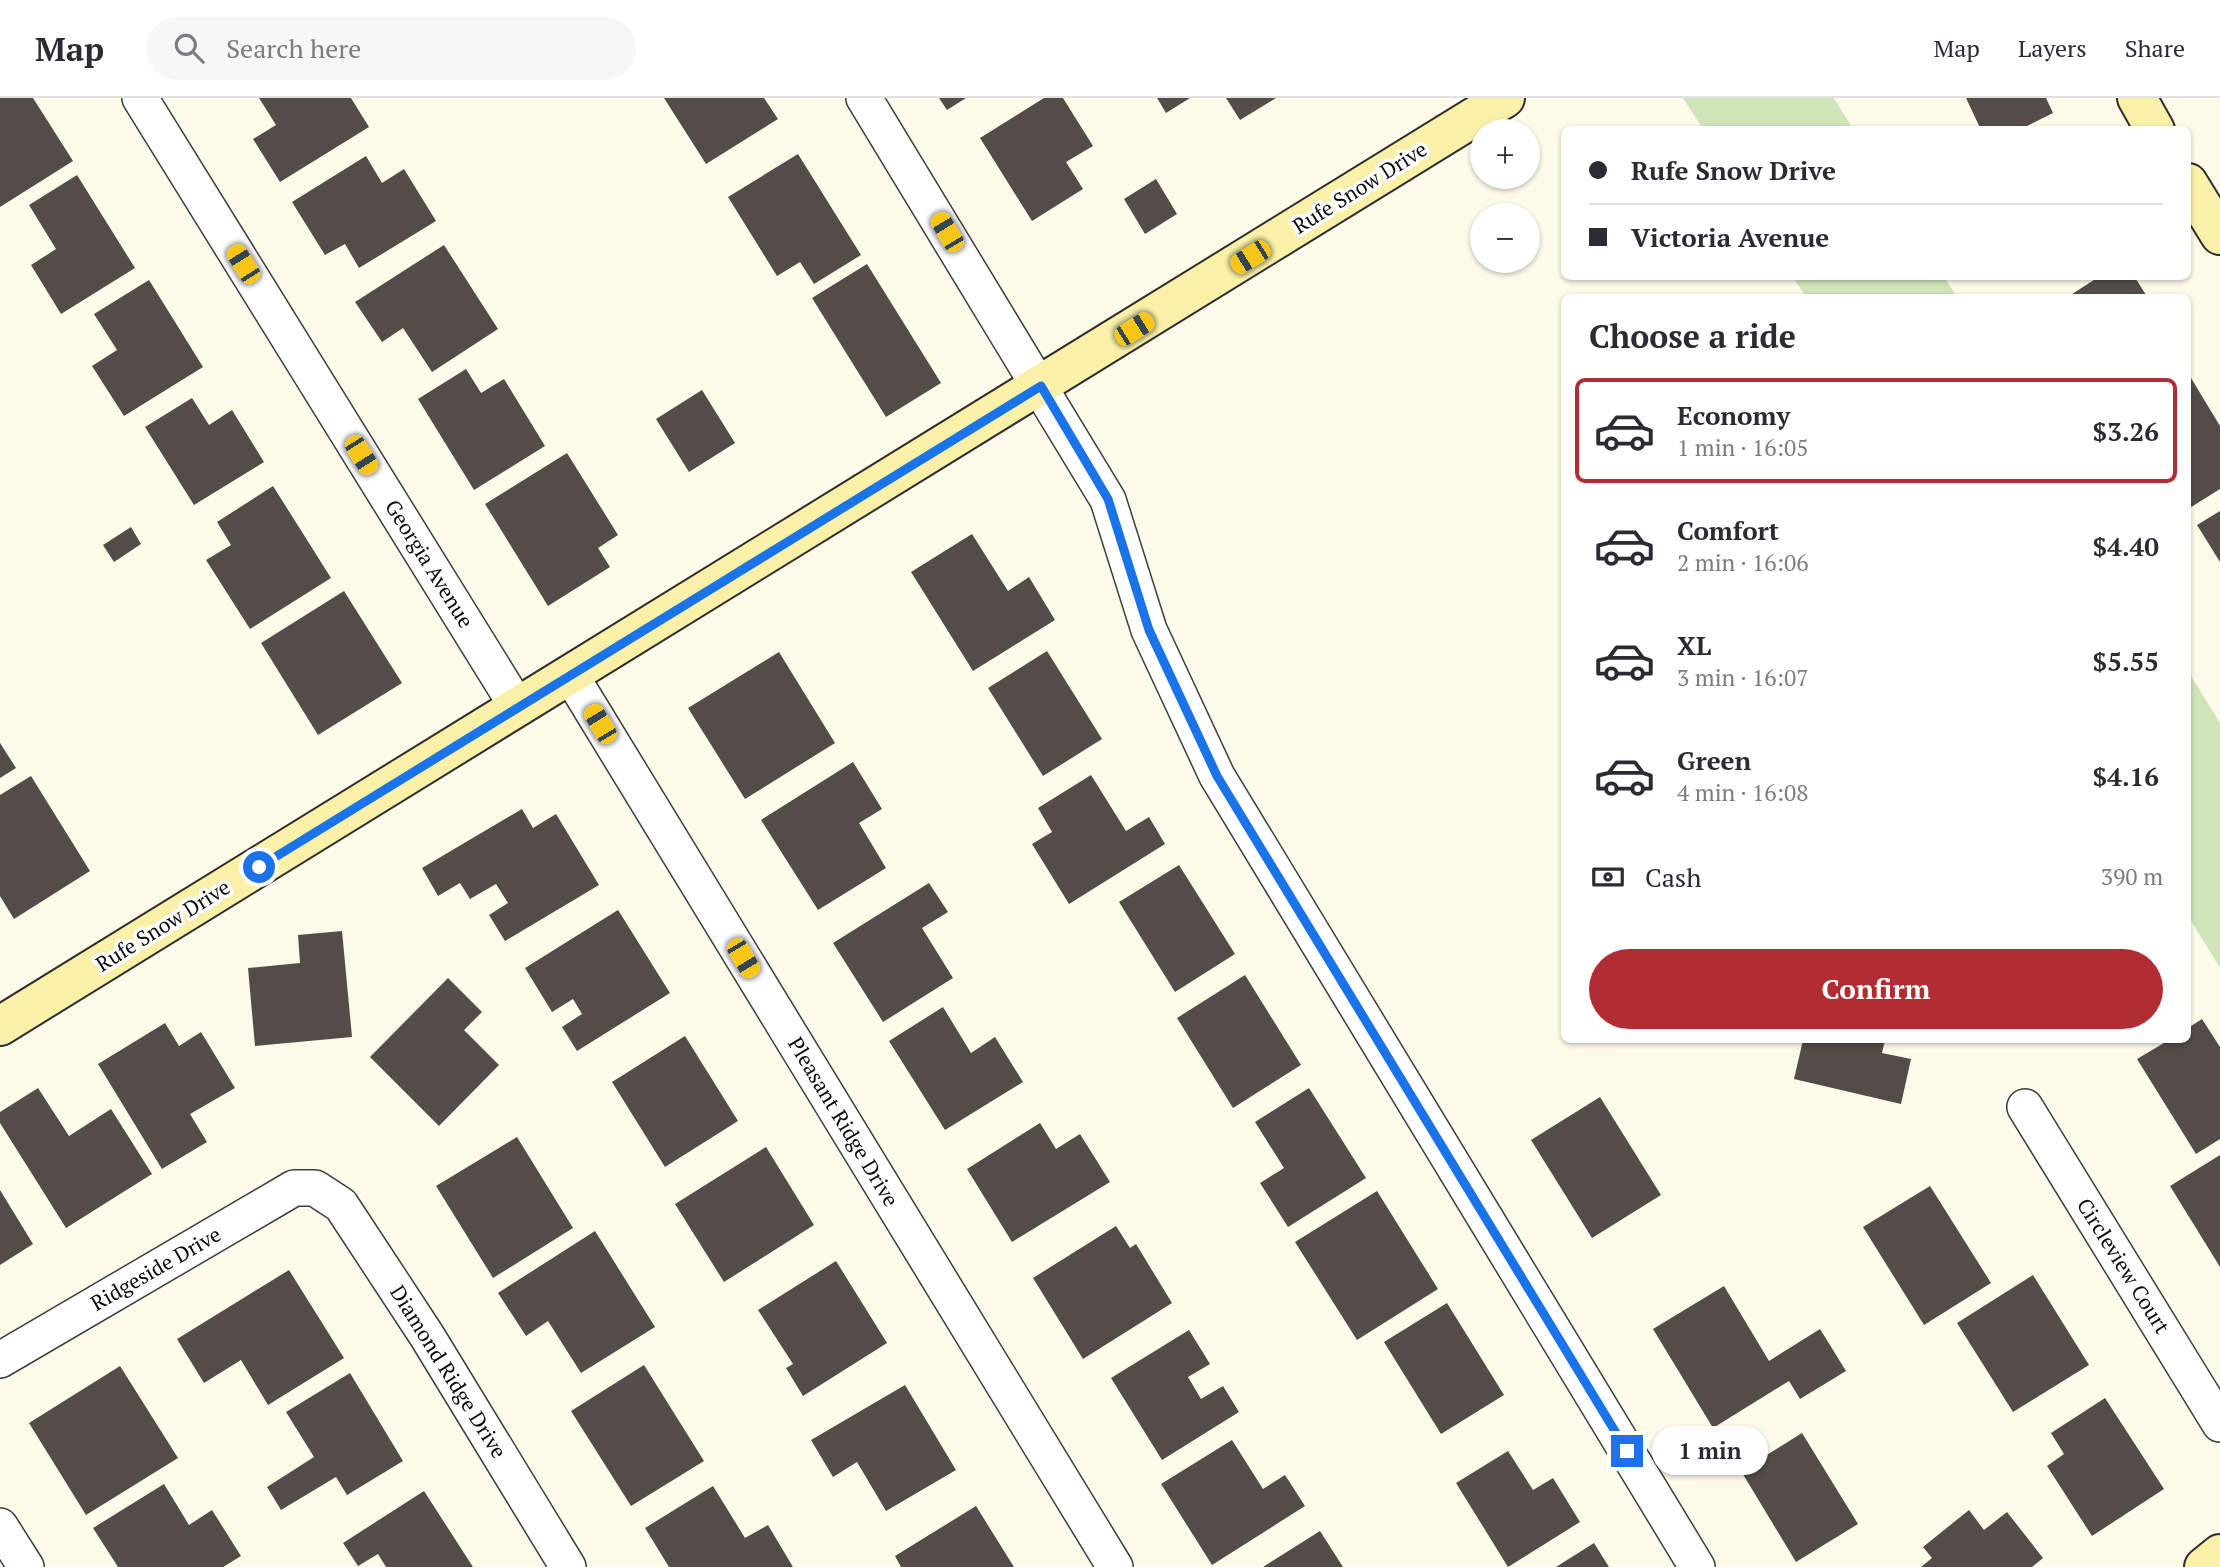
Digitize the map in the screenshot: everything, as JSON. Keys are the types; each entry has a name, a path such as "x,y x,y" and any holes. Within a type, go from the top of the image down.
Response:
{"main road":[{"name":"Rufe Snow Drive","path":"0,1026 1505,98"},
{"path":"2137,98 2153,126"},
{"path":"2191,188 2220,235"},
{"path":"2204,1567 2220,1554"}],"street":[{"name":"Georgia Avenue","path":"140,98 518,708"},
{"path":"864,98 1108,499 1149,630 1217,776 1697,1567"},
{"name":"Pleasant Ridge Drive","path":"571,676 1115,1567"},
{"name":"Circleview Court","path":"2025,1108 2220,1424"},
{"name":"Ridgeside Drive","path":"0,1360 294,1188 315,1188"},
{"name":"Diamond Ridge Drive","path":"315,1188 341,1205 427,1336 568,1567"},
{"path":"0,1526 26,1567"}],"green space":[{"path":"1683,98 1834,98 1851,126 1701,126"},
{"path":"1795,280 1946,280 1955,294 1804,294"},
{"path":"2191,676 2220,723 2220,968 2191,921"}],"building":[{"path":"0,98 33,98 73,161 0,207"},
{"path":"259,98 351,98 369,127 280,182 253,139 276,125"},
{"path":"664,98 764,98 778,119 706,164"},
{"path":"939,98 966,98 947,110"},
{"path":"1044,98 1063,98 1093,146 1066,162 1083,189 1032,221 980,138"},
{"path":"1157,98 1190,98 1166,113"},
{"path":"1226,98 1276,98 1240,120"},
{"path":"1966,98 2046,98 2053,113 2027,126 1979,126"},
{"path":"798,154 861,255 814,284 800,262 777,276 728,197"},
{"path":"366,156 382,183 404,169 436,221 359,268 345,244 325,255 292,202"},
{"path":"77,175 135,268 61,314 31,265 56,249 29,205"},
{"path":"1156,179 1177,214 1145,234 1124,199"},
{"path":"444,245 498,329 432,372 403,328 382,342 355,302"},
{"path":"867,264 941,383 886,417 812,298"},
{"path":"149,280 203,367 124,416 92,366 117,350 94,314"},
{"path":"2094,280 2137,280 2145,294 2072,294"},
{"path":"466,369 481,393 504,379 545,446 474,490 418,399"},
{"path":"2191,378 2220,426 2220,489 2191,507"},
{"path":"702,390 735,443 689,472 656,419"},
{"path":"192,398 209,425 232,410 264,462 194,505 145,427"},
{"path":"567,453 618,535 598,548 610,567 548,606 485,504"},
{"path":"273,486 331,578 250,629 206,560 231,545 217,522"},
{"path":"2220,511 2220,562 2197,525"},
{"path":"131,527 141,544 114,562 103,545"},
{"path":"972,534 1008,591 1029,577 1055,620 973,671 911,572"},
{"path":"344,591 402,683 318,735 261,643"},
{"path":"1047,651 1102,739 1043,776 988,688"},
{"path":"779,652 835,743 745,799 688,708"},
{"path":"0,743 16,768 0,778"},
{"path":"853,762 882,809 859,823 886,868 818,910 761,820"},
{"path":"1091,775 1126,831 1149,817 1165,844 1069,904 1032,844 1052,832 1038,808"},
{"path":"31,776 90,871 14,919 0,896 0,795"},
{"path":"522,809 533,828 556,814 599,885 505,941 489,915 508,903 496,884 470,899 460,883 438,896 422,868"},
{"path":"1179,865 1235,954 1175,992 1119,902"},
{"path":"929,883 948,912 922,928 953,978 883,1022 833,943"},
{"path":"618,910 670,993 577,1051 562,1027 582,1014 573,999 552,1012 525,968"},
{"path":"342,931 352,1037 255,1046 248,968 300,963 298,935"},
{"path":"1245,975 1301,1065 1233,1108 1177,1018"},
{"path":"448,978 482,1012 464,1030 499,1065 439,1126 370,1057"},
{"path":"943,1007 971,1053 995,1037 1023,1082 945,1130 889,1041"},
{"path":"2202,1019 2220,1047 2220,1139 2196,1154 2137,1059 2164,1043 2191,1043 2191,1026"},
{"path":"165,1023 179,1046 201,1032 235,1088 190,1114 207,1142 162,1169 98,1064"},
{"path":"685,1036 738,1121 665,1167 612,1082"},
{"path":"1802,1043 1884,1043 1882,1053 1911,1059 1901,1104 1794,1079"},
{"path":"38,1088 69,1136 111,1109 152,1174 66,1228 0,1123 0,1112"},
{"path":"1309,1088 1366,1178 1288,1227 1260,1183 1284,1168 1255,1122"},
{"path":"1600,1097 1661,1195 1592,1238 1531,1140"},
{"path":"1040,1123 1056,1149 1080,1134 1110,1182 1012,1242 967,1169"},
{"path":"517,1137 573,1228 493,1278 436,1186"},
{"path":"766,1147 814,1225 724,1282 675,1204"},
{"path":"2220,1155 2220,1267 2170,1186"},
{"path":"1930,1186 1991,1283 1924,1325 1863,1227"},
{"path":"0,1190 33,1244 0,1265"},
{"path":"1377,1191 1438,1289 1357,1340 1295,1242"},
{"path":"1116,1226 1130,1248 1136,1244 1172,1303 1083,1359 1033,1278"},
{"path":"595,1231 655,1327 581,1373 548,1321 526,1336 498,1293"},
{"path":"836,1261 887,1343 803,1396 786,1368 793,1364 758,1310"},
{"path":"289,1270 344,1358 268,1405 241,1360 204,1383 177,1339"},
{"path":"2033,1275 2089,1365 2013,1412 1957,1323"},
{"path":"1724,1286 1769,1361 1820,1329 1846,1371 1800,1399 1789,1381 1713,1428 1653,1329"},
{"path":"1447,1303 1504,1395 1441,1434 1384,1342"},
{"path":"1189,1330 1210,1364 1188,1377 1201,1399 1223,1386 1239,1412 1162,1460 1111,1378"},
{"path":"644,1365 704,1461 631,1506 571,1411"},
{"path":"120,1366 178,1458 86,1515 29,1423"},
{"path":"350,1373 403,1461 347,1495 336,1477 281,1510 267,1487 314,1457 286,1412"},
{"path":"905,1385 956,1470 886,1511 857,1462 833,1477 811,1440"},
{"path":"2105,1398 2164,1489 2092,1536 2047,1466 2064,1454 2051,1433"},
{"path":"1802,1433 1858,1524 1796,1562 1741,1471"},
{"path":"1232,1440 1263,1489 1285,1475 1305,1506 1212,1565 1161,1484"},
{"path":"1508,1451 1533,1490 1553,1478 1580,1522 1508,1567 1456,1483"},
{"path":"164,1484 189,1525 212,1510 241,1556 223,1567 118,1567 93,1528"},
{"path":"713,1486 745,1538 768,1525 793,1567 669,1567 645,1528"},
{"path":"424,1491 473,1567 386,1567 378,1554 358,1566 343,1543"},
{"path":"976,1506 1014,1567 901,1567 895,1556"},
{"path":"1969,1510 1984,1530 2007,1512 2043,1558 2032,1567 1921,1567 1932,1558 1923,1547"},
{"path":"1320,1531 1343,1567 1263,1567"},
{"path":"1594,1543 1609,1567 1556,1567"}],"route":[{"path":"259,867 1041,386 1108,499 1149,630 1217,776 1627,1451"}]}
